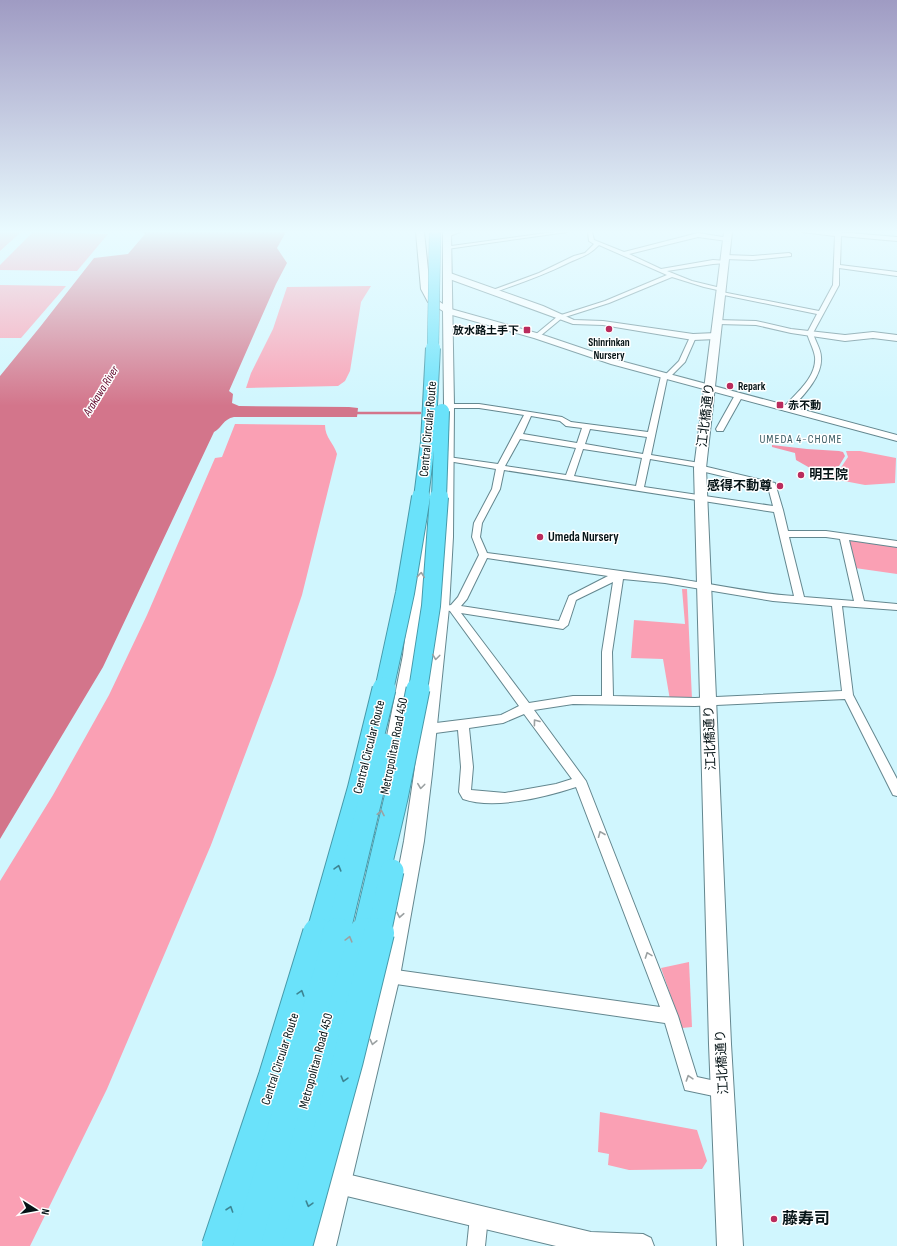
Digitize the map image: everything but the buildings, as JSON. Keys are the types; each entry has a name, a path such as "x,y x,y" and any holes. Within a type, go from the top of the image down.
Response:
{"highway":[{"name":"Central Circular Route","path":"217,1246 302,992 341,857 382,696 407,580 424,474 432,406 439,290"},
{"name":"Central Circular Route","path":"276,1246 346,1003 383,859 403,766 426,637 437,538 443,405 443,290"},
{"path":"248,1246 332,962 345,899 379,764 403,641 407,580"},
{"path":"297,1246 347,1067 378,940 396,847 402,801 403,766"}],"main road":[{"path":"425,290 429,298 444,309"},
{"name":"Metropolitan Road 450","path":"323,1246 340,1184 389,976 414,841 428,729 448,608 449,406 444,290"},
{"name":"Metropolitan Road 450","path":"262,1246 287,1168 372,855 402,705 417,607 446,290"},
{"name":"江北橋通り","path":"722,291 700,466 700,499 730,1246"},
{"path":"234,1246 260,1165 266,1162 287,1168"}],"street":[{"path":"537,336 560,317 607,302 636,290"},
{"path":"718,290 821,313"},
{"path":"786,410 803,392 815,370 818,358 810,333 833,290"},
{"path":"493,291 582,324 603,323 693,337 716,336"},
{"path":"444,309 537,336 587,354 738,397 897,438"},
{"path":"718,322 756,323 792,331 845,338 873,335 897,338"},
{"path":"639,489 666,376 682,362 693,337"},
{"path":"720,429 738,397"},
{"path":"449,406 479,406 562,420 569,424 651,435"},
{"path":"484,555 476,537 478,523 496,489 500,468 518,436 528,414"},
{"path":"569,478 587,426"},
{"path":"518,436 700,466 772,485 800,601"},
{"path":"448,459 779,510"},
{"path":"784,534 844,536 897,544"},
{"path":"844,536 860,604"},
{"path":"448,608 462,600 484,555"},
{"path":"484,555 620,575 665,580 800,601 897,607"},
{"path":"417,607 448,608 564,625 572,598 620,575"},
{"path":"608,701 607,652 620,575"},
{"path":"837,603 848,695 897,791"},
{"path":"448,608 580,781 671,1016 691,1084 723,1090"},
{"path":"428,729 503,719 525,708 553,702 709,702 848,695"},
{"path":"463,725 467,767 465,792 467,795 505,798 556,789 580,781"},
{"path":"389,976 671,1016"},
{"path":"287,1168 340,1184 592,1244 643,1246"},
{"path":"476,1246 479,1217"}],"shaded area":[{"path":"0,290 62,290 21,338 0,338"},
{"path":"286,290 368,290 361,302 350,371 345,381 338,386 246,388 251,373 273,329"},
{"path":"235,424 325,425 326,433 336,450 337,454 302,595 275,675 211,845 107,1089 30,1246 0,1246 0,881 53,795 109,695 147,615 215,458 222,457"},
{"path":"772,445 839,451 843,452 845,456 839,466 817,472 796,460 795,453 772,447"},
{"path":"846,451 860,451 896,458 895,483 865,485 823,477 826,470 838,472 848,457"},
{"path":"848,539 897,546 897,574 855,568"},
{"path":"682,589 687,589 692,699 670,700 663,659 631,658 634,620 685,624"},
{"path":"689,962 692,1027 682,1028 661,968"},
{"path":"600,1112 697,1130 707,1161 702,1169 629,1170 608,1165 609,1154 598,1152"}],"water":[{"name":"Arakawa River","path":"69,290 273,290 229,391 233,394 232,403 239,406 358,408 357,417 234,417 227,420 214,432 103,667 0,839 0,376"}],"waterway":[{"path":"353,413 420,413"}],"place":[{"name":"Shinrinkan Nursery","path":"609,329"},
{"name":"放水路土手下","path":"527,330"},
{"name":"Repark","path":"730,386"},
{"name":"赤不動","path":"780,405"},
{"name":"明王院","path":"801,475"},
{"name":"感得不動尊","path":"780,486"},
{"name":"Umeda Nursery","path":"540,537"},
{"name":"藤寿司","path":"774,1219"}],"district":[{"name":"UMEDA 4-CHOME","path":"801,439"}]}
